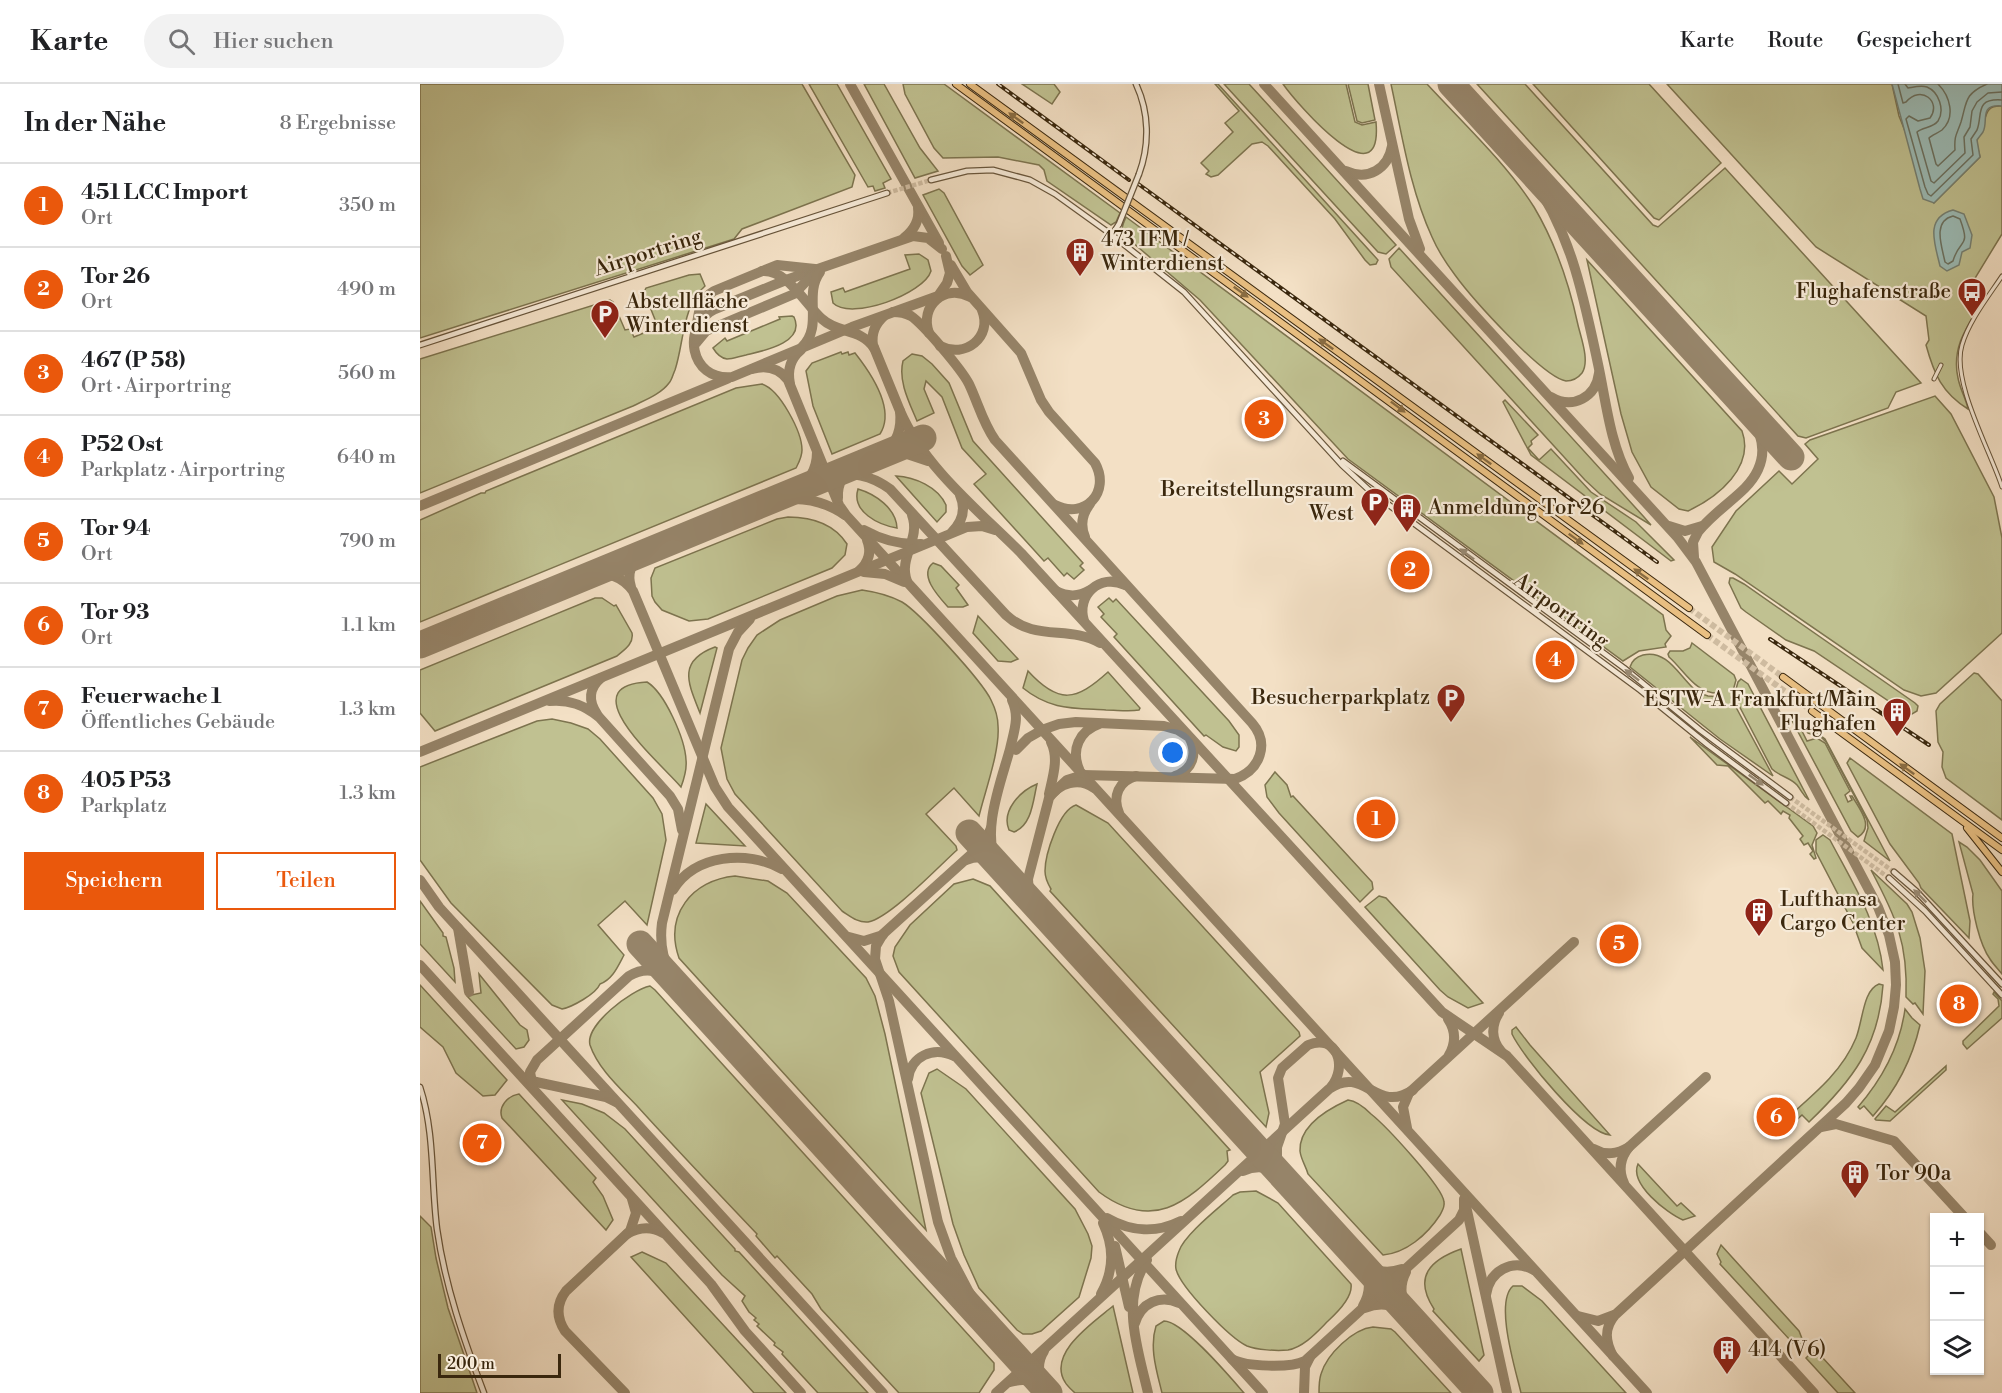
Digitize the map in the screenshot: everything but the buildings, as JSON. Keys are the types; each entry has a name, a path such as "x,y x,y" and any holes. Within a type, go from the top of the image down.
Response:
{"highway":[{"path":"956,84 1707,635"},
{"path":"970,84 1689,608"},
{"path":"1783,677 2002,838"},
{"path":"1812,711 2002,850"},
{"path":"1954,814 1978,840 2002,872"}],"street":[{"path":"1112,235 1119,224 1139,174 1146,147 1147,129 1144,107 1136,84"},
{"name":"Airportring","path":"931,180 973,170 993,170 1015,174 1042,186 1112,235 1190,298 1321,441 1359,481 1381,500 1640,690 1708,745 1786,803"},
{"name":"Airportring","path":"420,345 887,194"},
{"path":"2002,276 1966,334 1960,354 1962,382 2002,486"},
{"path":"1934,379 1941,365"},
{"name":"Airportring","path":"1321,441 1361,476 1624,668 1700,730 1790,796"},
{"path":"1894,872 1916,891 2002,984"},
{"path":"1889,878 1925,910 2002,995"},
{"path":"420,1088 429,1125 437,1230 445,1272 455,1311 484,1393"}],"green space":[{"path":"420,84 802,84 855,175 852,187 742,229 734,239 420,338"},
{"path":"809,84 837,84 891,179 883,183 885,188 875,191 873,186 868,187"},
{"path":"864,84 884,84 920,148 938,171 915,178"},
{"path":"903,84 944,84 1120,213 1116,222 1111,225 1047,181 1044,170 1039,165 998,157 943,158 934,148 905,94"},
{"path":"1022,84 1054,84 1060,92 1052,104"},
{"path":"1215,84 1218,84 1378,260 1376,264 1370,265 1365,260 1335,219 1262,142 1252,144 1218,175 1211,177 1206,174 1209,171 1201,163 1233,132 1225,123 1239,111"},
{"path":"1224,84 1249,84 1396,245 1386,254 1378,252"},
{"path":"1283,84 1346,84 1355,122 1362,125 1376,122 1375,144 1366,153 1353,151 1337,141 1304,110"},
{"path":"1348,84 1368,84 1375,120 1362,123 1357,121"},
{"path":"1391,84 1427,84 1511,175 1534,207 1566,279 1583,343 1584,368 1577,378 1566,381 1555,376 1525,352 1476,300 1442,257 1424,219 1418,200 1407,162"},
{"path":"1477,84 1525,84 1653,225 1658,227 1725,168 1921,383 1896,392 1888,408 1806,438 1798,436"},
{"path":"1533,84 1649,84 1721,163 1659,220 1654,218"},
{"path":"1667,84 1892,84 1899,116 1934,203 1980,157 1977,140 1986,115 1992,107 2002,106 2002,234 1969,288 1983,300 1962,337 1957,356 1958,378 1968,409 1945,389 1936,374 1926,345 1929,340 1926,316 1816,247"},
{"path":"939,189 944,193 983,265 970,275 962,266 923,195"},
{"path":"1126,217 1663,615 1666,630 1671,636 1665,644 1666,647 1639,651 1623,661 1348,459 1200,300 1125,236 1122,229"},
{"path":"1399,248 1651,525 1600,494 1585,480 1391,267 1389,259"},
{"path":"919,254 928,260 931,271 926,280 902,296 870,307 855,309 842,308 833,303 831,292 843,288 845,292 910,269 905,255"},
{"path":"1587,260 1742,431 1745,444 1739,468 1722,489 1688,511 1679,509 1651,487 1632,452 1621,414"},
{"path":"700,274 705,286 697,294 692,304 675,370 670,382 662,390 633,406 420,493 420,359 610,300 625,330 630,329 634,337 658,327 644,292 646,288"},
{"path":"792,316 796,326 794,333 771,348 727,359 718,355 713,348 725,338 727,341 780,319 779,317"},
{"path":"841,352 842,354 848,352 849,355 855,353 874,380 885,413 880,434 832,454 813,406 806,371 812,363"},
{"path":"912,354 922,356 949,383 973,441 1083,563 1080,566 1084,570 1074,579 1067,573 1064,576 1048,558 1044,561 974,484 986,474 962,448 942,397 926,381 924,389 934,413 917,421 905,391 902,376 903,361"},
{"path":"762,384 776,394 794,423 801,442 802,453 796,468 420,622 420,520 736,388"},
{"path":"1935,396 1951,414 1994,497 2002,538 2002,633 1936,693 1921,696 1904,690 1714,562 1712,547 1736,511 1779,471 1792,484 1818,459 1805,444 1810,440"},
{"path":"1505,400 1538,435 1531,441 1532,444 1528,448 1539,460 1551,449 1591,492 1636,522 1674,560 1671,561 1531,455 1503,402"},
{"path":"896,476 911,478 932,488 937,493 946,505 946,512 937,522"},
{"path":"858,489 871,494 889,508 897,528 882,524 863,511 857,497"},
{"path":"788,517 813,520 836,531 847,544 845,555 832,568 708,619 689,621 662,610 655,602 652,596 651,578 655,568 777,519"},
{"path":"933,563 941,566 959,585 956,588 968,605 948,607 940,598 929,580 929,568"},
{"path":"1730,578 1744,584 1915,703 1918,706 1917,711 1912,714 1905,712 1814,651 1786,640 1746,612 1741,608 1729,583"},
{"path":"862,590 882,594 902,602 935,632 985,691 995,709 998,726 994,759 979,816 954,788 926,814 956,846 957,850 901,902 868,922 857,920 842,911 735,794 727,779 721,748 742,660 757,635 780,620 837,596"},
{"path":"595,598 602,598 616,605 632,633 630,644 617,656 435,731 420,713 420,670"},
{"path":"1109,598 1113,602 1116,599 1229,721 1239,735 1239,747 1236,751 1223,747 1206,735 1204,736 1114,637 1117,634 1101,617 1104,614 1098,607"},
{"path":"978,616 1018,659 1011,662 998,661 973,633"},
{"path":"1692,643 1734,675 1736,680 1731,698 1773,776 1720,739 1630,667 1636,658 1641,656 1651,654 1659,656 1671,664 1693,688 1693,691 1721,697 1720,693 1712,693 1698,686 1669,657 1670,651 1683,651 1690,648"},
{"path":"717,648 700,713 689,683 690,666 695,659"},
{"path":"1028,671 1049,690 1068,695 1086,689 1108,672 1140,708 1131,711 1106,710 1052,704 1023,688"},
{"path":"1974,673 1978,674 2002,701 2002,820 1946,778 1942,767 1943,752 1938,742 1936,711 1940,704"},
{"path":"1741,679 1748,684 1809,800 1799,787 1772,769 1734,696"},
{"path":"647,682 661,696 682,740 686,763 681,787 642,745 618,711 616,697 625,687"},
{"path":"1789,715 1796,719 1807,741 1817,738 1825,743 1850,791 1845,795 1848,802 1852,800 1850,796 1852,796 1864,817 1865,828 1858,837 1851,831"},
{"path":"552,719 588,729 600,739 653,798 662,814 666,840 647,925 625,901 598,925 624,955 612,976 600,984 594,992 562,1009 552,1005 451,903 420,860 420,767 537,721"},
{"path":"1808,726 1825,739 1890,861 1864,841 1868,828 1867,820 1826,742 1821,737 1808,733 1804,727"},
{"path":"1690,737 1813,826 1817,833 1812,845 1816,858 1814,859 1810,854 1813,851 1808,843 1804,845 1800,839 1803,836 1789,818 1790,815 1783,811 1781,814 1768,801 1765,803 1728,766 1717,765"},
{"path":"1850,758 1952,834 1970,921 1969,938 1921,888 1890,844 1847,763"},
{"path":"1275,772 1287,785 1291,797 1293,796 1372,882 1373,889 1360,902 1267,797 1265,785"},
{"path":"1037,784 1033,805 1025,824 1014,832 1009,830 1008,816 1014,802 1024,791"},
{"path":"706,804 745,846 696,843"},
{"path":"1076,805 1108,823 1299,1032 1300,1036 1260,1072 1269,1113 1266,1127 1050,891 1045,871 1050,844 1064,815"},
{"path":"1823,835 1830,840 1863,903 1876,935 1883,970 1862,948 1853,923 1816,852 1816,840"},
{"path":"1959,842 1980,860 2002,891 2002,974 1986,953 1980,936 1973,909 1973,894"},
{"path":"1871,870 1907,904 1912,912 1920,938 1925,971 1923,1014 1915,1003 1913,1004 1906,997 1905,961 1899,931"},
{"path":"735,876 768,881 787,893 866,978 875,996 885,1034 926,1230 679,958 675,942 675,928 685,902 706,884"},
{"path":"973,879 990,886 1230,1150 1227,1151 1228,1161 1225,1165 1182,1201 1167,1208 1152,1211 1136,1210 1118,1204 1099,1192 899,972 893,956 895,947 910,925 954,884"},
{"path":"1379,896 1386,898 1483,1003 1468,1008 1440,990 1365,907"},
{"path":"420,901 443,936 446,937 455,982 420,944"},
{"path":"479,974 520,1025 527,1030 529,1040 524,1047 516,1049 467,996 481,993"},
{"path":"1879,984 1883,985 1876,1026 1861,1061 1838,1092 1809,1122 1802,1115 1792,1124 1787,1118 1826,1082 1843,1062 1856,1038 1870,992"},
{"path":"420,985 507,1080 495,1095 483,1096 456,1073 443,1047 420,1027"},
{"path":"650,986 994,1363 994,1370 979,1393 899,1393 821,1309 812,1294 777,1256 775,1258 756,1236 757,1234 604,1070 590,1045 590,1037 611,1009 632,994"},
{"path":"1994,992 2002,1001 2002,1018 1967,1049 1963,1041 1999,1006"},
{"path":"1905,1009 1920,1025 1917,1038 1902,1074 1873,1116 1864,1106 1860,1109 1858,1107 1883,1073 1895,1049"},
{"path":"1516,1027 1610,1135 1586,1122 1541,1076 1512,1034 1512,1030"},
{"path":"1946,1066 1946,1070 1890,1121 1875,1119 1886,1106 1895,1112"},
{"path":"937,1069 966,1089 1075,1209 1088,1234 1092,1246 1091,1258 1079,1297 1041,1331 1023,1334 1017,1330 979,1288 964,1255 953,1224 921,1093 929,1073"},
{"path":"519,1094 596,1178 593,1182 603,1196 613,1220 606,1230 502,1118 501,1110 504,1103"},
{"path":"562,1100 582,1104 604,1113 625,1129 868,1393 818,1393 782,1354 783,1352 774,1345 775,1343 757,1326 759,1324 754,1320 756,1318 742,1301 745,1296 722,1275"},
{"path":"1348,1100 1363,1107 1400,1143 1434,1183 1444,1202 1440,1215 1422,1236 1408,1247 1392,1254 1383,1255 1308,1174 1301,1157 1301,1142 1309,1126 1332,1108"},
{"path":"1638,1164 1677,1206 1681,1203 1695,1216 1683,1220 1651,1197 1639,1180"},
{"path":"1256,1191 1278,1203 1351,1284 1350,1294 1336,1313 1305,1342 1288,1350 1256,1348 1239,1341 1218,1323 1186,1288 1176,1269 1176,1260 1182,1244 1195,1229 1233,1195"},
{"path":"420,1216 431,1227 448,1308 477,1393 420,1393"},
{"path":"1721,1245 1799,1331 1803,1341 1801,1352 1720,1264 1717,1254"},
{"path":"1461,1249 1484,1355 1479,1361 1433,1311 1425,1288 1425,1279 1433,1264"},
{"path":"642,1252 666,1263 786,1393 754,1393 631,1257"},
{"path":"1513,1286 1522,1286 1542,1301 1626,1393 1521,1393 1511,1354 1506,1321 1508,1294"},
{"path":"1113,1306 1133,1393 1075,1393 1065,1382 1061,1371 1062,1360 1075,1339"},
{"path":"1164,1321 1183,1330 1218,1363 1244,1393 1162,1393 1154,1360 1153,1343 1156,1326"},
{"path":"1373,1327 1391,1329 1395,1332 1451,1393 1319,1393 1321,1374 1329,1358 1349,1337"},
{"path":"1811,1353 1817,1353 1822,1357 1855,1393 1838,1393 1806,1358"}],"water":[{"path":"1892,84 2002,84 2002,106 1995,106 1987,110 1985,128 1977,140 1980,157 1934,203 1923,199"},
{"path":"1953,210 1964,214 1972,235 1970,248 1962,252 1959,265 1947,271 1940,266 1934,233 1938,219"}],"taxiway":[{"path":"850,84 939,243"},
{"path":"1264,84 1678,538 1696,562 1878,907 1889,935 1895,962 1894,1007 1889,1031 1875,1065 1846,1103 1615,1315 1607,1330 1608,1345 1613,1356"},
{"path":"1379,84 1409,219 1420,249"},
{"path":"1478,114 1529,173 1543,195 1565,241 1581,288 1613,437 1629,478"},
{"path":"1346,171 1362,175 1376,171 1386,161 1392,146"},
{"path":"904,238 916,225 918,208"},
{"path":"942,249 928,238 913,236 786,280 715,309 704,317 697,327 694,339 699,361 706,370 718,376 732,377 852,327 938,296 947,283 950,273 946,256"},
{"path":"697,324 703,301 714,291 777,265 815,269"},
{"path":"951,265 967,292 1021,353 1041,400 1049,412 1095,463 1100,484 1092,500 1076,509 1066,509 1055,505"},
{"path":"762,271 771,272 787,281 828,324 863,337 874,348"},
{"path":"696,343 706,331 794,294 816,271"},
{"path":"802,347 812,330 813,290 820,272"},
{"path":"929,333 928,314 936,300 952,293 961,293 970,297"},
{"path":"940,346 959,350 974,343 984,329 982,310"},
{"path":"893,312 911,316 925,328 969,384 995,440 1252,723 1260,739 1260,756 1256,763 1244,775 1235,779 1083,775 1067,780 1053,793"},
{"path":"884,316 874,329 873,345 900,411 898,434 885,454"},
{"path":"790,384 790,365 801,350"},
{"path":"752,369 772,368 788,380 839,505 846,515 1647,1393"},
{"path":"1551,397 1567,402 1582,399 1593,389 1599,373"},
{"path":"420,506 727,379"},
{"path":"1694,557 1693,542 1698,532 1745,488 1756,474 1761,461 1760,435 1747,410 1728,387"},
{"path":"900,411 923,451 954,487 1021,553 1442,1012 1507,1056 1814,1393"},
{"path":"793,492 811,475 816,465 817,452"},
{"path":"885,454 904,453 928,461"},
{"path":"838,498 842,478 857,465"},
{"path":"829,477 853,474 876,480 890,489 1006,615 1017,623 1040,631 1076,635 1100,643"},
{"path":"952,532 959,524 962,515 963,505 960,495"},
{"path":"764,504 774,501 806,500 826,505 845,515"},
{"path":"1085,537 1083,520 1090,504"},
{"path":"907,581 905,564 914,532 912,515"},
{"path":"420,752 967,527 982,526 995,530"},
{"path":"1669,526 1685,531 1702,526"},
{"path":"864,530 892,541 921,544"},
{"path":"859,571 869,557 867,540"},
{"path":"631,587 630,569 642,554"},
{"path":"864,572 885,574 904,582"},
{"path":"590,575 614,576 633,591 715,787 728,807 1263,1393"},
{"path":"1084,621 1082,611 1087,595 1092,589 1107,582 1125,585"},
{"path":"1056,591 1073,595 1090,590"},
{"path":"676,984 663,955 662,923 729,649 738,632 750,619"},
{"path":"597,714 591,695 594,686 601,678"},
{"path":"998,865 993,852 992,823 1015,724 1016,712 1012,700"},
{"path":"549,701 576,704 599,717 670,796 678,809 682,830"},
{"path":"1016,750 1028,738 1059,724 1076,722 1164,726 1178,730 1189,737 1192,743 1193,755 1190,765 1175,776"},
{"path":"1079,769 1076,755 1078,742 1086,731 1099,724"},
{"path":"1049,794 1055,761 1051,742"},
{"path":"1119,813 1116,801 1118,790 1121,785 1136,776"},
{"path":"1037,907 1029,893 1028,879 1049,798 1058,789 1070,783 1082,783 1094,788"},
{"path":"991,828 985,842 883,934 876,946 875,959 889,1001 938,1222 951,1258 997,1336"},
{"path":"966,860 983,858 998,865"},
{"path":"673,890 694,869 723,859 753,859 782,869"},
{"path":"420,880 439,907 883,1393"},
{"path":"458,928 469,992"},
{"path":"849,937 864,941 883,935"},
{"path":"1407,1128 1403,1107 1409,1093 1574,942"},
{"path":"420,965 711,1284 745,1331 801,1393"},
{"path":"533,1088 530,1072 537,1060 629,976 640,971 651,970 671,980"},
{"path":"1499,1013 1493,1032 1495,1042 1501,1051"},
{"path":"1448,1019 1453,1028 1454,1037 1449,1055"},
{"path":"1286,1181 1277,1158 1277,1147 1285,1124 1278,1078 1282,1068 1308,1045 1326,1044 1333,1048 1339,1062 1339,1070 1331,1087"},
{"path":"908,1079 914,1064 924,1055 938,1052 954,1056"},
{"path":"1594,1149 1603,1153 1612,1153 1629,1147 1706,1077"},
{"path":"527,1078 606,1097 616,1102"},
{"path":"996,1393 1329,1089 1341,1083 1352,1082 1389,1097 1400,1096 1413,1090"},
{"path":"1821,1127 1836,1124 1894,1141 1960,1213"},
{"path":"1624,1183 1621,1164 1629,1147"},
{"path":"1243,1171 1260,1167 1270,1169 1284,1179"},
{"path":"625,1393 565,1331 558,1311 560,1301 566,1291 630,1231 636,1213 632,1199"},
{"path":"1232,1359 1247,1364 1269,1366 1290,1365 1305,1361 1459,1220 1464,1210 1464,1199"},
{"path":"1466,1206 1507,1393"},
{"path":"1107,1218 1125,1226 1144,1229 1163,1228 1181,1221"},
{"path":"1101,1294 1108,1276 1111,1258 1107,1232 1103,1223"},
{"path":"627,1234 645,1228 663,1233"},
{"path":"1984,1237 1991,1245"},
{"path":"1115,1246 1129,1307"},
{"path":"1147,1260 1134,1292 1133,1308 1136,1342 1148,1393"},
{"path":"1359,1260 1379,1271 1390,1272 1402,1269"},
{"path":"1362,1265 1369,1285 1363,1306"},
{"path":"1486,1295 1492,1279 1503,1269 1518,1265 1534,1270"},
{"path":"1406,1272 1402,1283 1402,1294 1404,1306 1410,1317"},
{"path":"1135,1323 1142,1310 1152,1302 1172,1300 1179,1303"},
{"path":"1365,1308 1388,1305 1409,1315"},
{"path":"1578,1316 1598,1321 1614,1315"},
{"path":"1044,1351 1039,1372 1048,1392"},
{"path":"1304,1393 1305,1367 1310,1357"},
{"path":"1010,1382 1029,1381 1046,1390"}],"runway":[{"path":"1451,84 1791,457"},
{"path":"420,645 923,438"},
{"path":"969,833 1480,1393"},
{"path":"640,944 1049,1393"}],"tunnel":[{"path":"887,193 931,180"},
{"path":"1689,608 1783,677"},
{"path":"1707,635 1812,711"},
{"path":"1790,797 1894,872"},
{"path":"1786,803 1889,878"}],"railway":[{"path":"998,84 1129,180"},
{"path":"1137,183 1657,562"},
{"path":"1770,639 1929,745"}],"place":[{"name":"473 IFM / Winterdienst","path":"1080,278"},
{"name":"Flughafenstraße","path":"1972,318"},
{"name":"Abstellfläche Winterdienst","path":"605,340"},
{"name":"467 (P 58)","path":"1264,419"},
{"name":"Bereitstellungsraum West","path":"1375,528"},
{"name":"Anmeldung Tor 26","path":"1407,534"},
{"name":"Tor 26","path":"1410,570"},
{"name":"P52 Ost","path":"1555,660"},
{"name":"Besucherparkplatz","path":"1451,724"},
{"name":"ESTW-A Frankfurt/Main Flughafen","path":"1897,738"},
{"name":"451 LCC Import","path":"1376,819"},
{"name":"Lufthansa Cargo Center","path":"1759,938"},
{"name":"Tor 94","path":"1619,944"},
{"name":"405 P53","path":"1959,1004"},
{"name":"Tor 93","path":"1776,1117"},
{"name":"Feuerwache 1","path":"482,1143"},
{"name":"Tor 90a","path":"1855,1200"},
{"name":"414 (V6)","path":"1727,1376"}]}
